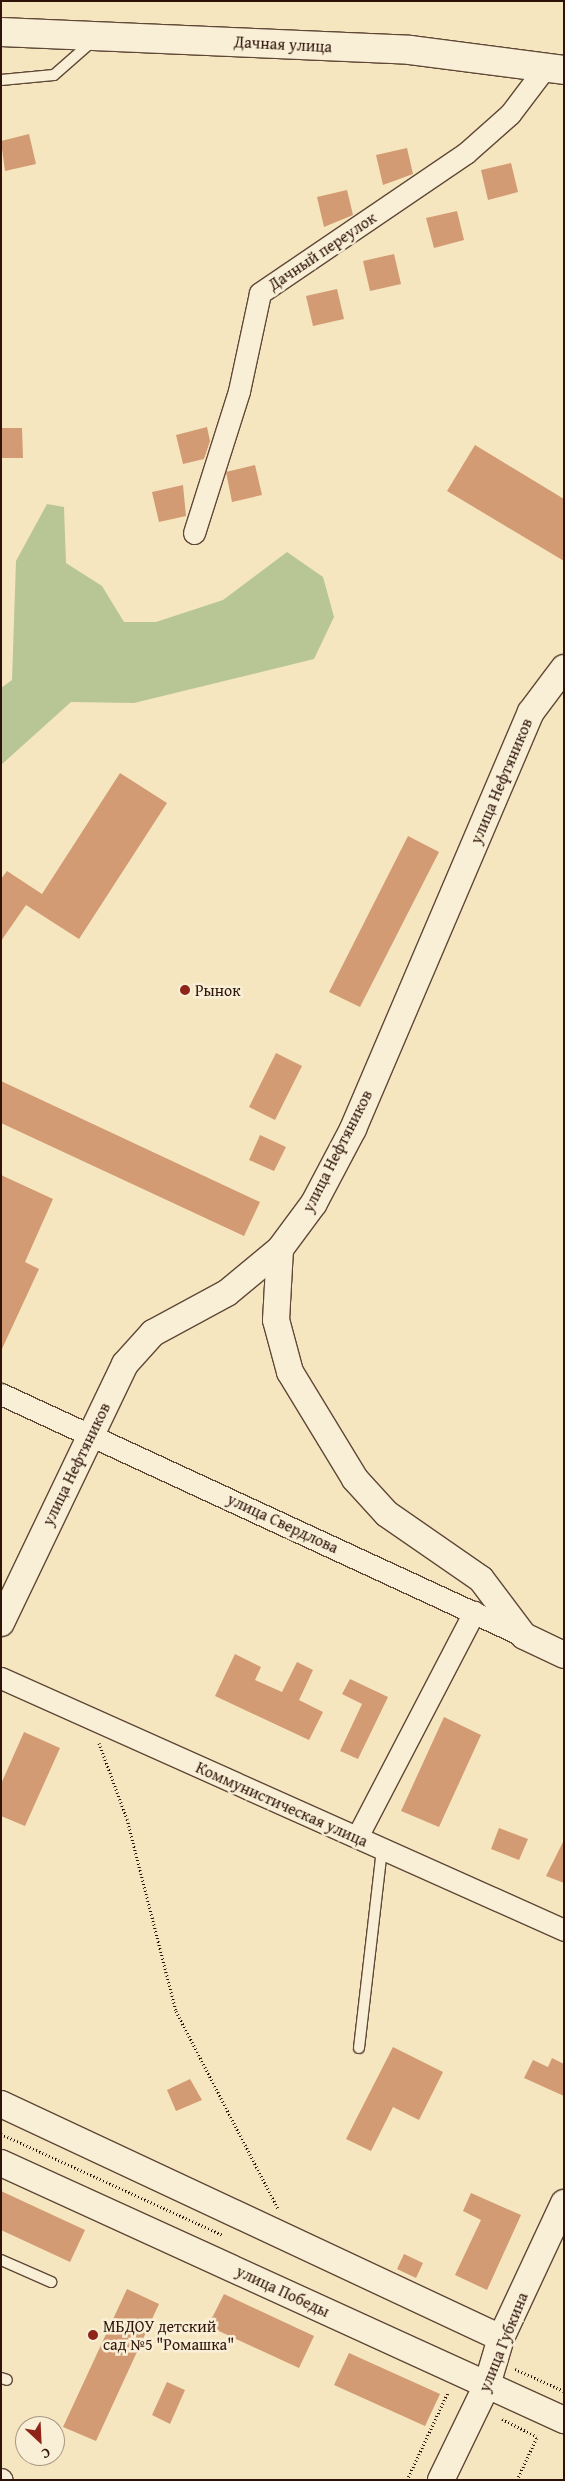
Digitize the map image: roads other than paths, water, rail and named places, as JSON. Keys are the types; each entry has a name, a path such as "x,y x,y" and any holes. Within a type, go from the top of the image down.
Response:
{"main road":[{"name":"Дачная улица","path":"1,32 410,50 556,68"}],"street":[{"name":"Дачный переулок","path":"194,533 239,391 260,293 466,152 510,114 556,68"},
{"name":"улица Нефтяников","path":"1,1623 89,1432 125,1364 153,1333 227,1293 280,1249 314,1203 353,1128 531,712 564,668"},
{"path":"280,1249 276,1320 290,1372 355,1479 387,1514 481,1579 524,1636"},
{"name":"улица Свердлова","path":"1,1394 89,1432 564,1655"},
{"path":"357,1838 474,1612"},
{"name":"Коммунистическая улица","path":"1,1678 564,1930"},
{"path":"1,2104 501,2338"},
{"name":"улица Победы","path":"1,2163 564,2420"},
{"name":"улица Губкина","path":"441,2480 487,2384 501,2338 564,2203"}],"lane":[{"path":"1,80 54,76 99,36"},
{"path":"359,2048 382,1849"},
{"path":"1,2260 51,2282"}],"place":[{"name":"Рынок","path":"185,990"},
{"name":"МБДОУ детский сад №5 \"Ромашка\"","path":"93,2335"}]}
